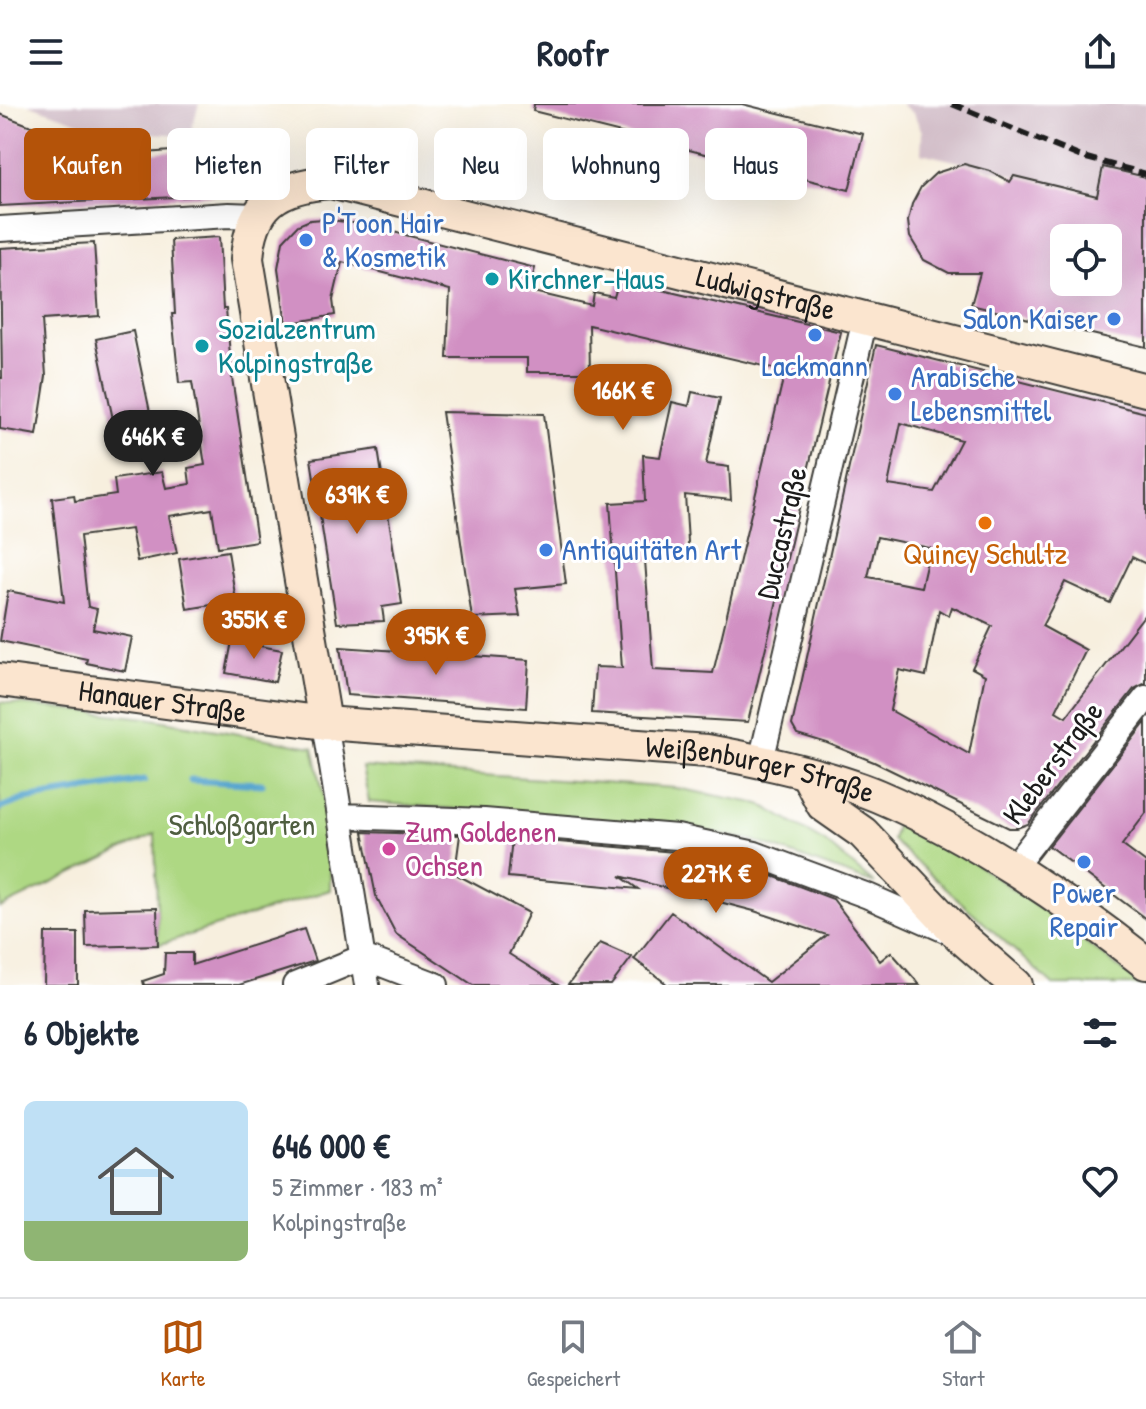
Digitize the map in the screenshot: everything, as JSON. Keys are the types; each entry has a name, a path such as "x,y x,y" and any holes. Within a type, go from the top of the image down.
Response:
{"main road":[{"name":"Ludwigstraße","path":"256,216 270,199 283,193 306,184 331,182 1146,390"},
{"path":"256,216 248,239 247,259 325,723"},
{"name":"Hanauer Straße","path":"0,680 325,723"},
{"name":"Weißenburger Straße","path":"325,723 707,751 807,774 877,795 948,831 1063,902 1146,963"},
{"path":"807,774 823,805 863,833 961,937 1016,985"}],"street":[{"path":"0,229 256,216"},
{"name":"Duccastraße","path":"761,761 865,319"},
{"name":"Kleberstraße","path":"1012,869 1146,698"},
{"path":"325,723 367,985"},
{"path":"341,816 484,821 677,837 755,854 868,896 961,937"},
{"path":"295,985 363,957 436,985"}],"shaded area":[{"path":"28,104 199,104 192,128 167,128 167,134 151,133 151,128 95,128"},
{"path":"901,104 1146,104 1146,206 921,153 922,132 914,114"}],"green space":[{"name":"Schloßgarten","path":"0,702 147,718 313,747 331,828 330,890 158,945 155,834 0,908"},
{"path":"362,767 676,788 760,804 825,842 875,884 753,840 677,827 369,802"},
{"path":"898,819 964,856 1046,912 1141,985 1053,985 892,840"}],"building":[{"path":"534,104 742,104 863,134 849,190 807,180 807,128 705,128 705,154 689,150 689,128 601,128 533,111"},
{"path":"0,114 36,128 24,128 24,200 117,200 0,206"},
{"path":"167,151 167,197 151,198 151,153"},
{"path":"964,164 990,171 1010,182 1014,176 1097,196 1103,167 1146,177 1146,347 971,305 980,273 949,273 924,260 910,237 908,221 921,187 936,173"},
{"path":"324,219 366,225 535,268 529,291 592,306 594,293 614,297 619,280 841,332 748,722 592,713 595,667 622,668 610,503 645,501 643,455 660,457 672,402 689,406 692,392 720,398 706,464 729,467 731,500 685,495 689,558 645,560 653,670 713,673 785,371 589,325 590,372 527,372 527,358 447,358 450,290 342,262 333,300 335,315 286,324 278,268 283,241 298,225"},
{"path":"219,237 223,309 226,309 232,378 257,541 218,547 212,509 169,516 177,553 137,561 131,529 80,536 88,607 97,609 93,629 132,637 125,671 86,663 87,659 0,641 8,591 64,602 52,498 74,495 75,501 116,495 114,479 162,472 166,488 190,484 188,468 205,465 192,382 179,383 172,314 175,314 171,240"},
{"path":"94,243 99,316 42,320 46,376 37,435 0,429 0,248"},
{"path":"133,331 151,417 114,424 96,339"},
{"path":"876,345 1146,413 1146,564 1132,557 1110,603 1065,582 1042,626 1086,650 1056,711 1066,717 1146,613 1146,683 1134,689 1028,824 1009,828 874,762 797,734 792,725","holes":["901,423 961,440 934,492 888,485","877,537 930,548 921,587 868,577","952,607 992,626 972,668 985,675 969,754 890,710 899,670 926,676 939,610 949,616"]},
{"path":"442,412 544,414 566,584 515,589 520,616 472,618"},
{"path":"378,449 402,604 382,607 384,621 337,623 311,459"},
{"path":"228,551 236,601 187,609 179,559"},
{"path":"232,641 282,650 275,682 226,673"},
{"path":"340,647 529,660 526,708 347,695"},
{"path":"1146,722 1146,813 1122,845 1146,863 1146,919 1049,846"},
{"path":"363,832 460,835 455,872 450,871 529,913 509,954 558,985 473,985 396,934 376,896"},
{"path":"512,838 675,852 751,868 833,899 880,961 891,952 920,985 668,985 634,959 671,912 768,982 827,935 754,911 620,876 638,889 508,877"},
{"path":"157,908 158,945 86,947 85,910"},
{"path":"304,929 315,961 239,985 144,985 143,981 164,974 165,953 192,953 192,965"},
{"path":"45,933 78,933 78,985 44,985"},
{"path":"600,943 632,957 611,985 568,985"}],"waterway":[{"path":"0,808 25,799 144,780"},
{"path":"191,780 262,784"}],"railway":[{"path":"952,104 1079,156 1146,174"}],"place":[{"name":"P'Toon Hair & Kosmetik","path":"306,240"},
{"name":"Kirchner-Haus","path":"492,279"},
{"name":"Salon Kaiser","path":"1114,319"},
{"name":"Lackmann","path":"815,335"},
{"name":"Sozialzentrum Kolpingstraße","path":"202,346"},
{"name":"Arabische Lebensmittel","path":"895,394"},
{"name":"Quincy Schultz","path":"985,523"},
{"name":"Antiquitäten Art","path":"546,550"},
{"name":"Zum Goldenen Ochsen","path":"389,849"},
{"name":"Power Repair","path":"1084,862"}]}
